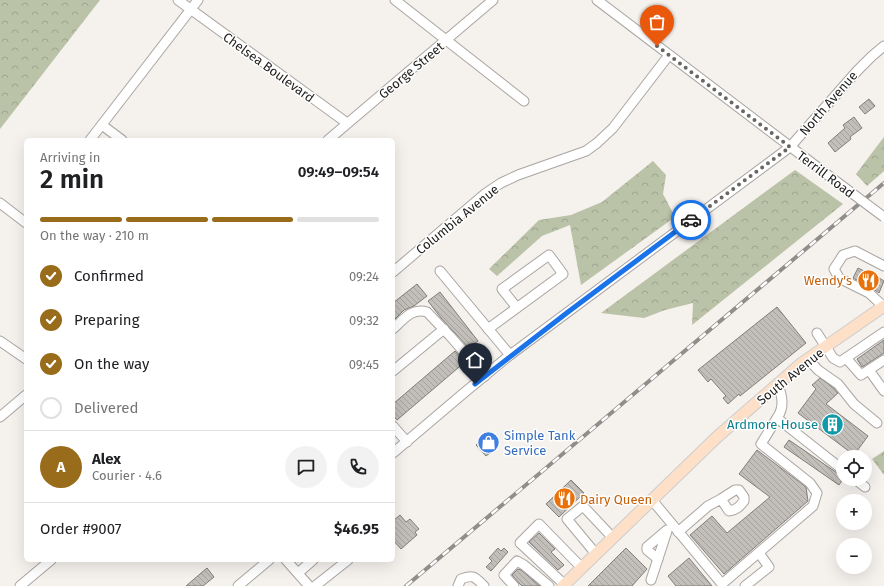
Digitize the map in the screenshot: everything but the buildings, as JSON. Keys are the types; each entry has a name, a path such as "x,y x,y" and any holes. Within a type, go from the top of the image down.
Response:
{"main road":[{"name":"South Avenue","path":"565,585 717,437 808,359 884,307"}],"street":[{"name":"Chelsea Boulevard","path":"178,0 347,124"},
{"path":"92,138 198,0"},
{"path":"395,0 524,101"},
{"name":"George Street","path":"330,138 493,0"},
{"name":"Terrill Road","path":"597,0 884,217"},
{"name":"North Avenue","path":"395,451 510,355 790,147 857,71 884,46"},
{"name":"Columbia Avenue","path":"395,270 486,193 501,183 586,151 597,143 613,128 669,55"},
{"path":"102,125 119,138"},
{"path":"0,203 24,221"},
{"path":"884,266 855,251 842,255 834,269 839,278 869,293 884,307"},
{"path":"488,328 516,308 563,274 549,255 502,289 516,308"},
{"path":"440,271 510,355"},
{"path":"395,327 411,313 416,311 427,312 485,376"},
{"path":"395,369 444,329"},
{"path":"817,333 833,358 840,362 884,332"},
{"path":"0,341 24,357"},
{"path":"846,358 860,375 884,360"},
{"path":"808,359 818,370 838,384 854,404 877,423"},
{"path":"869,370 884,391"},
{"path":"652,500 672,529 723,585 813,506 817,493 810,483 761,444 780,414 783,398 778,384"},
{"path":"0,417 24,397"},
{"path":"777,418 836,464"},
{"path":"395,428 407,442"},
{"path":"658,559 647,550 647,547 655,539 721,499"},
{"path":"596,554 567,519 583,506 613,538"},
{"path":"565,585 520,542 539,524 582,568"},
{"path":"651,580 658,559 672,529"},
{"path":"745,586 769,567 759,554"},
{"path":"514,586 504,575 517,561 549,586"},
{"path":"20,586 49,562"},
{"path":"238,586 266,562"},
{"path":"288,562 309,586"},
{"path":"298,573 311,562"},
{"path":"315,586 345,562"},
{"path":"458,586 461,579 469,576 474,577 484,586"}],"green space":[{"path":"0,0 100,0 0,129"},
{"path":"884,137 884,171 867,186 856,174"},
{"path":"653,161 666,175 663,194 675,217 581,285 570,225 542,236 497,276 489,269 539,220 571,215 602,202"},
{"path":"795,170 843,204 692,325 693,303 665,310 644,318 601,313"},
{"path":"884,451 884,475 872,459"}],"railway":[{"path":"406,586 884,183"}],"way so far":[{"path":"657,46 790,147 691,220"}],"place":[{"name":"Wendy's","path":"868,280"},
{"name":"Ardmore House","path":"833,424"},
{"name":"Simple Tank Service","path":"488,442"},
{"name":"Dairy Queen","path":"565,499"}],"route":[{"path":"475,384 510,355 691,220"}]}
